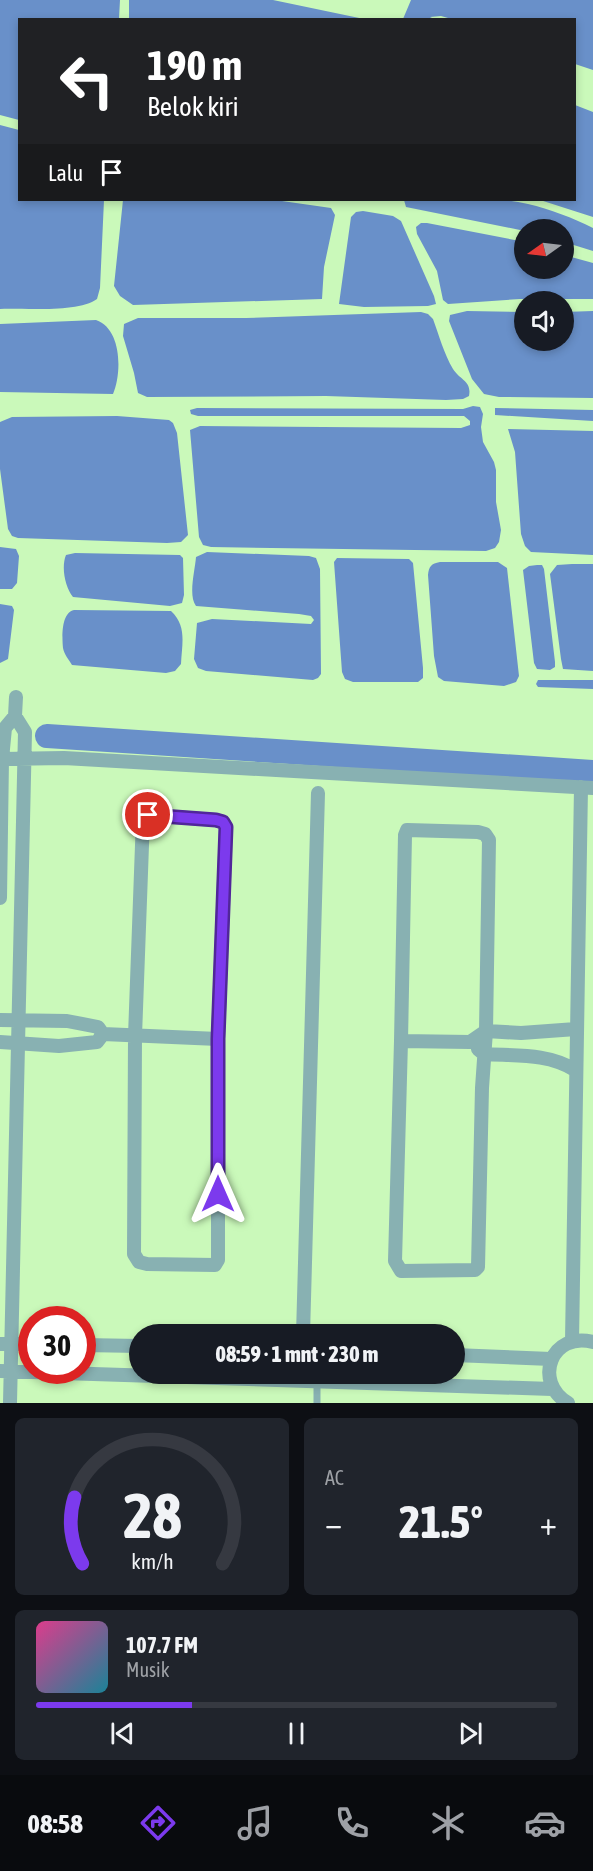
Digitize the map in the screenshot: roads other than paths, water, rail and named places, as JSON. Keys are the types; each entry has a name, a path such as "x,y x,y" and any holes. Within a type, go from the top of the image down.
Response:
{"street":[{"path":"10,1403 5,1372 19,1042 25,732 15,716 16,697"},
{"path":"0,898 2,759 5,728 15,716"},
{"path":"2,759 75,759 587,788 576,1029 572,1341"},
{"path":"303,1324 318,793"},
{"path":"148,815 223,822 226,827 218,1039 218,1260 215,1265 147,1264 139,1262 134,1254 135,1036 143,818 148,815"},
{"path":"407,830 478,832 485,834 489,840 486,1031 477,1268 475,1270 401,1271 395,1261 405,835 407,830"},
{"path":"0,1020 67,1021 98,1028 103,1034 218,1039"},
{"path":"67,1021 67,1044"},
{"path":"401,1041 470,1042 486,1031 521,1033 576,1029"},
{"path":"556,1032 550,1047 556,1060"},
{"path":"0,1042 67,1044 97,1042 103,1034"},
{"path":"470,1042 484,1054 543,1057 556,1060 575,1070"},
{"path":"568,1403 552,1389 548,1374 551,1359 560,1348 572,1341 593,1342"},
{"path":"96,1345 129,1346"},
{"path":"465,1355 551,1359"},
{"path":"5,1372 129,1376"},
{"path":"406,1384 552,1389"}],"lane":[{"path":"317,1403 318,1384"}],"water":[{"path":"0,0 120,0 119,18 18,18 18,120 0,115"},
{"path":"129,0 273,0 359,18 129,18"},
{"path":"411,0 593,0 593,70 576,64 576,18 448,18 441,16 403,18"},
{"path":"576,105 593,112 593,217 543,201 576,201"},
{"path":"0,125 18,130 18,201 104,201 100,288 97,299 65,308 0,309"},
{"path":"123,201 282,201 331,208 335,215 324,267 322,299 133,305 120,296 114,286"},
{"path":"404,201 513,201 536,206 573,219 514,219 514,229 406,207"},
{"path":"356,212 393,216 401,221 436,304 364,307 339,304 351,217"},
{"path":"574,219 593,228 593,251 574,245"},
{"path":"421,223 427,223 514,240 514,279 574,279 574,258 593,263 593,299 574,299 574,291 514,291 514,299 448,304 443,300 437,271 417,234 416,227"},
{"path":"467,311 514,312 514,351 574,351 574,312 593,311 593,398 499,397 484,394 472,379 449,321 450,315"},
{"path":"421,312 433,319 450,363 469,387 469,396 463,399 446,400 326,396 147,397 138,393 123,336 124,324 138,318 246,318"},
{"path":"96,320 111,332 118,353 118,375 113,394 0,392 0,324"},
{"path":"473,406 480,407 483,414 481,427 483,442 496,470 496,502 501,530 499,542 495,548 486,551 211,547 203,545 199,537 190,430 200,426 461,428 470,425 470,421 464,416 198,416 191,414 190,410 197,408 463,409"},
{"path":"495,408 593,410 593,421 495,415"},
{"path":"117,416 169,420 173,423 177,433 188,535 181,542 167,543 12,536 8,529 0,469 0,422 12,417"},
{"path":"508,429 593,431 593,555 531,552 525,546 521,534 515,452"},
{"path":"0,547 16,549 19,556 17,583 12,589 0,589"},
{"path":"207,552 316,558 320,569 321,674 318,678 313,680 206,671 198,668 194,659 197,623 212,619 311,624 314,620 311,616 299,614 196,606 192,589 196,557"},
{"path":"75,553 180,555 183,558 184,595 182,603 170,606 73,597 66,582 64,565 66,555"},
{"path":"337,558 409,559 413,563 423,668 423,678 418,682 353,682 345,679 342,672 334,562"},
{"path":"440,562 498,562 507,568 519,676 516,682 504,686 444,681 438,677 434,656 428,575 431,566"},
{"path":"593,564 593,671 563,669 561,659 550,574 557,565"},
{"path":"542,565 555,662 555,667 550,670 537,669 534,663 523,570 529,566"},
{"path":"0,604 12,606 14,610 8,659 0,663"},
{"path":"74,610 171,611 181,629 181,664 175,671 166,673 72,665 65,655 63,632 67,616"},
{"path":"538,680 593,680 593,689 538,687 536,684"}],"waterway":[{"path":"47,736 593,772"}]}
